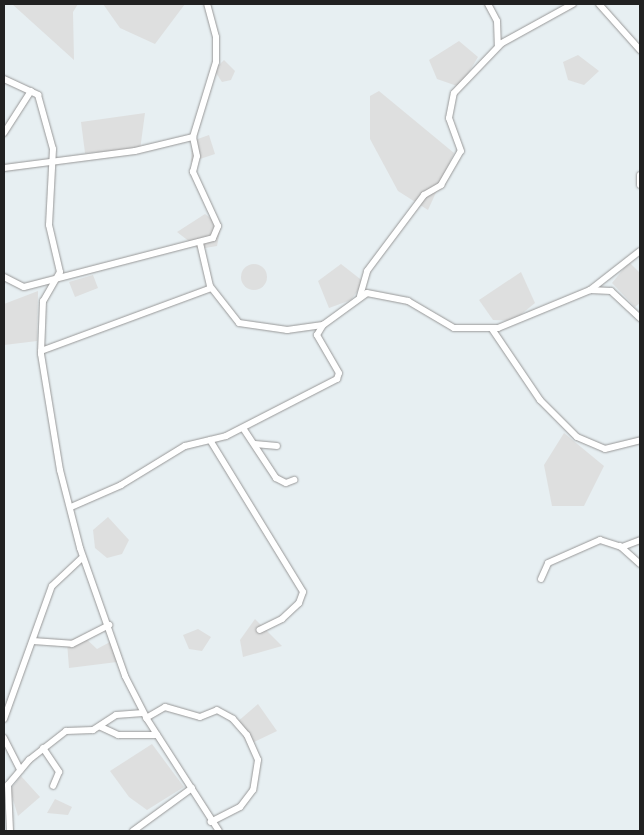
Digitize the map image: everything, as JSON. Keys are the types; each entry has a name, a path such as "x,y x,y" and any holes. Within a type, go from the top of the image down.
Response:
{"street":[{"path":"4,277 24,287 200,243 213,238 218,226 193,172 197,156 193,137 216,62 216,37 206,4"},
{"path":"488,4 498,21 498,46"},
{"path":"360,296 367,271 424,195 441,184 461,151 449,118 452,96 498,46 574,4"},
{"path":"599,4 640,50"},
{"path":"4,79 31,91 41,101 55,163 50,225 59,277 43,301 41,351 55,441 83,557 109,625 125,676 157,735 192,788 211,822 219,831"},
{"path":"4,133 31,91"},
{"path":"4,168 55,163 135,151 193,137"},
{"path":"640,175 640,185"},
{"path":"200,243 211,288 232,317 248,327 287,330 323,325 360,296 375,292 408,301 454,328 492,328 590,290 640,251"},
{"path":"41,351 211,288"},
{"path":"590,290 612,291 640,318"},
{"path":"71,506 121,485 185,446 210,440 243,428 338,378 338,370 318,342 323,325"},
{"path":"492,328 540,400 577,437 605,449 631,445 640,446"},
{"path":"243,428 279,481 294,480"},
{"path":"210,440 288,560 303,592 299,604 282,619 260,630"},
{"path":"631,445 640,440"},
{"path":"255,444 277,446"},
{"path":"541,579 548,563 600,540 620,546 640,564"},
{"path":"620,546 640,540"},
{"path":"4,719 52,586 83,557"},
{"path":"33,641 72,644 109,625"},
{"path":"10,831 7,791 12,780 20,770 43,748 66,732 100,727 116,715 145,715 171,706 200,716 217,710 233,718 247,735 258,760 253,790 240,807 211,822"},
{"path":"100,727 118,735 157,735"},
{"path":"4,738 20,770"},
{"path":"43,748 59,772 53,786"},
{"path":"4,781 12,780"},
{"path":"132,831 192,788"}],"shaded area":[{"path":"12,4 78,4 73,12 74,60"},
{"path":"103,4 185,4 155,44 120,28"},
{"path":"459,41 478,57 460,87 437,79 429,60"},
{"path":"578,55 599,71 584,85 568,80 563,62"},
{"path":"224,60 235,71 231,80 222,82 214,70"},
{"path":"379,91 454,153 428,210 398,191 370,139 370,96"},
{"path":"145,113 140,150 85,153 81,122"},
{"path":"209,135 215,154 191,162 192,141"},
{"path":"205,214 221,226 217,246 199,249 177,232"},
{"path":"629,262 640,273 640,303 635,307 612,283"},
{"path":"254,264 263,268 267,277 263,286 254,290 245,286 241,277 245,268"},
{"path":"341,264 364,282 351,300 329,308 318,281"},
{"path":"521,272 535,303 513,321 493,320 479,300"},
{"path":"93,275 98,288 75,297 69,282"},
{"path":"38,291 37,341 4,345 4,304"},
{"path":"564,433 604,466 584,506 552,506 544,465"},
{"path":"108,517 129,540 122,554 107,558 95,548 93,530"},
{"path":"255,619 282,646 243,657 240,640"},
{"path":"198,629 211,637 202,651 189,649 183,635"},
{"path":"82,635 97,649 110,642 117,662 69,668 67,642"},
{"path":"258,704 277,731 248,745 236,723"},
{"path":"152,744 184,787 147,810 129,797 110,771"},
{"path":"21,776 40,797 18,816 10,790"},
{"path":"55,799 72,807 68,815 47,813"}]}
